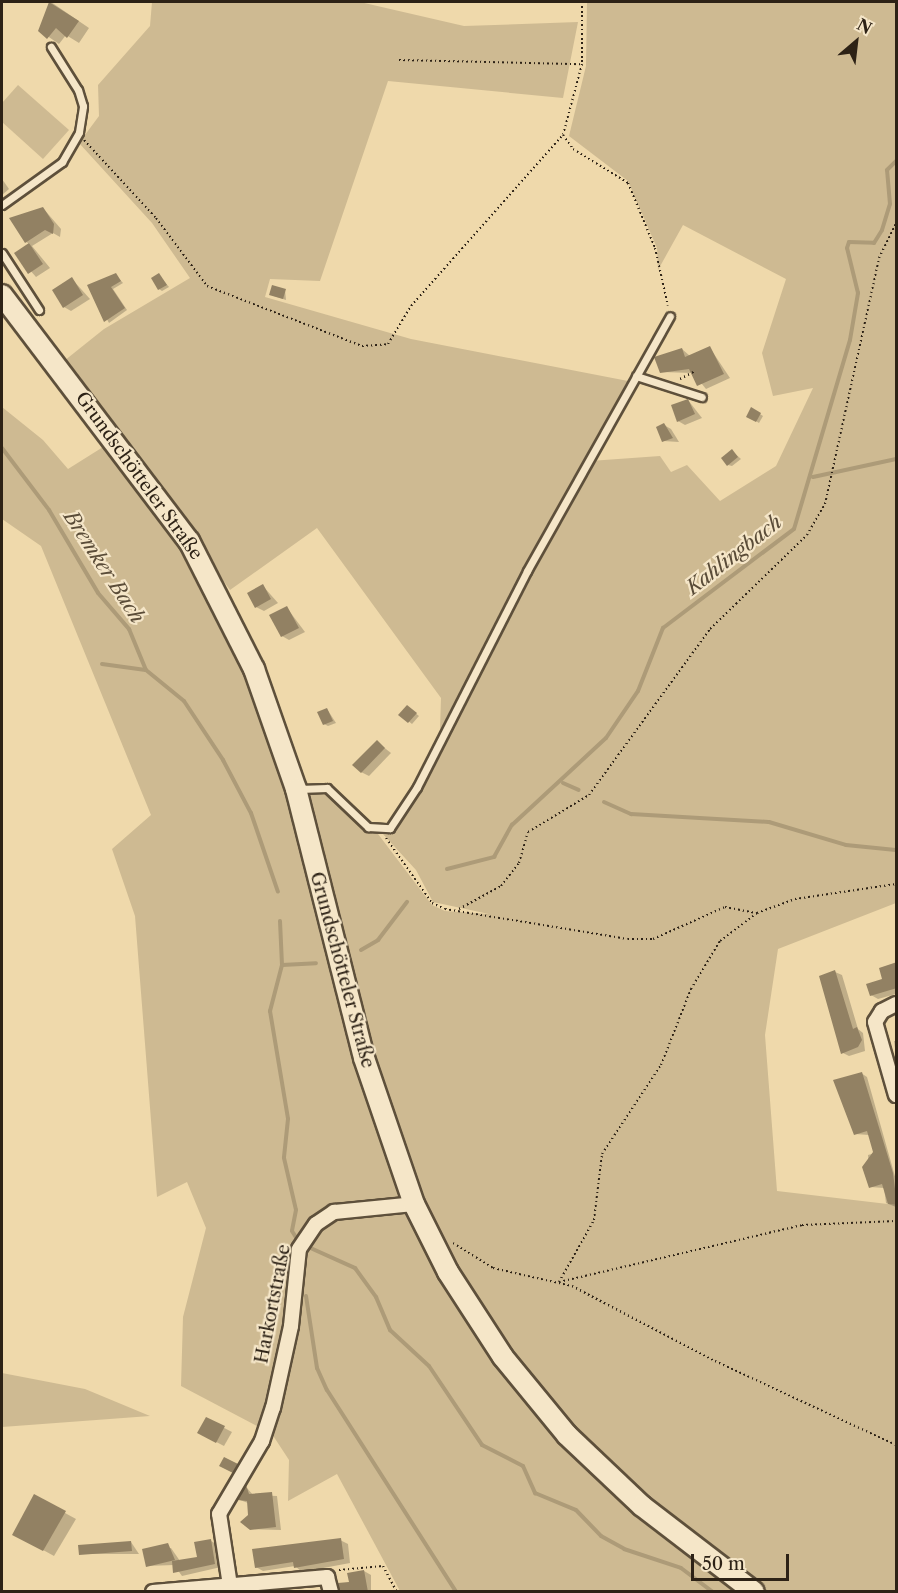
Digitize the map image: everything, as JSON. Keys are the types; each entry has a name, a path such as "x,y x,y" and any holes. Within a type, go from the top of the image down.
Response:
{"main road":[{"name":"Grundschötteler Straße","path":"2,295 155,493 201,561 254,669 296,789 364,1058 414,1204 448,1272 503,1357 567,1435 642,1506 754,1592"}],"street":[{"path":"897,1004 882,1011 875,1022 897,1095"},
{"name":"Harkortstraße","path":"230,1589 219,1514 262,1441 273,1408 291,1326 302,1243 334,1212 414,1204"},
{"path":"153,1592 230,1589 327,1577 331,1592"}],"lane":[{"path":"2,205 62,162 79,132 78,90 51,47"},
{"path":"2,253 39,310"},
{"path":"296,789 327,788 379,832 390,828 417,787 526,571 670,316"},
{"path":"636,376 702,397"}],"path":[{"path":"79,132 156,218 207,286 362,346 388,344 411,306 563,135 582,64 582,2"},
{"path":"399,60 582,64"},
{"path":"563,135 573,149 628,183 655,248 670,316"},
{"path":"459,909 501,886 519,863 528,832 589,795 710,629 807,536 825,504 879,258 897,223"},
{"path":"666,386 695,371"},
{"path":"379,832 432,903 559,932 628,939 653,939 725,908 757,913"},
{"path":"559,1282 594,1220 602,1154 618,1123 661,1065 703,966 733,927 757,913 795,899 897,884"},
{"path":"449,1240 493,1268 524,1279 559,1282 802,1225 897,1221"},
{"path":"559,1282 897,1445"},
{"path":"327,1577 333,1571 383,1566 397,1592"}],"shaded area":[{"path":"152,2 360,2 464,26 578,22 563,98 388,81 320,281 270,279 265,297 411,339 628,381 440,730 441,698 317,528 230,590 64,361 104,329 190,278 152,223 79,143 99,116 98,85 150,26"},
{"path":"587,2 896,2 896,903 778,949 765,1035 777,1191 896,1205 896,1591 400,1591 337,1474 288,1501 289,1460 272,1434 181,1386 183,1317 206,1228 187,1182 157,1197 135,916 112,849 151,815 41,546 2,519 2,407 43,440 68,469 111,442 189,541 301,791 327,790 378,834 432,905 445,911 489,914 433,902 416,870 382,833 390,829 590,461 660,456 671,472 687,465 720,501 776,466 813,388 773,396 762,353 786,279 683,225 658,270 657,248 628,181 569,136 586,66"},
{"path":"18,85 69,130 43,159 2,122 2,103"},
{"path":"2,1373 85,1389 150,1416 2,1427"}],"building":[{"path":"49,2 79,21 67,38 56,28 47,39 38,31"},
{"path":"43,207 54,224 53,234 45,230 25,243 9,218"},
{"path":"29,243 43,264 28,274 14,253"},
{"path":"116,273 121,281 111,287 125,308 104,322 87,285"},
{"path":"159,273 167,285 158,290 151,278"},
{"path":"72,277 83,295 63,308 52,290"},
{"path":"272,285 286,289 283,299 269,295"},
{"path":"710,346 724,374 697,386 689,369 660,373 654,357 682,348 685,357"},
{"path":"688,399 695,414 677,422 671,405"},
{"path":"751,407 761,413 756,422 746,417"},
{"path":"664,423 673,438 662,442 656,427"},
{"path":"732,449 738,457 727,466 721,458"},
{"path":"263,584 271,599 255,608 247,593"},
{"path":"287,606 299,628 281,637 269,615"},
{"path":"407,705 417,713 408,723 398,715"},
{"path":"327,708 333,721 323,725 317,712"},
{"path":"377,740 385,748 361,773 352,765"},
{"path":"897,962 897,988 870,996 866,984 882,979 879,968"},
{"path":"835,970 853,1029 857,1027 862,1040 858,1047 841,1054 819,976"},
{"path":"862,1072 893,1173 897,1205 888,1204 882,1184 869,1188 862,1167 873,1152 867,1131 854,1135 833,1080"},
{"path":"206,1417 225,1426 216,1443 197,1433"},
{"path":"224,1457 238,1464 233,1473 219,1466"},
{"path":"246,1485 249,1494 272,1492 276,1527 250,1530 240,1522 248,1515 247,1501 238,1500"},
{"path":"34,1494 66,1511 43,1551 12,1535"},
{"path":"341,1538 344,1559 294,1568 293,1562 255,1568 252,1549"},
{"path":"211,1539 215,1564 173,1573 172,1561 197,1557 194,1542"},
{"path":"131,1541 132,1551 79,1555 78,1545"},
{"path":"168,1543 175,1560 146,1567 142,1549"},
{"path":"364,1570 368,1592 340,1592 338,1583 349,1582 347,1573"}],"waterway":[{"name":"Kahlingbach","path":"447,869 494,857 512,825 606,738 638,691 663,628 794,529 850,340 858,293 847,248 849,242 874,243 882,230 890,204 887,170 896,161"},
{"name":"Bremker Bach","path":"2,448 49,510 98,593 129,629 146,670 184,701 223,760 251,813 278,892"},
{"path":"813,477 896,459"},
{"path":"102,664 146,670"},
{"path":"563,783 579,790"},
{"path":"604,802 631,814 769,822 846,845 896,850"},
{"path":"361,950 378,940 407,902"},
{"name":"Bremker Bach","path":"280,921 282,965 270,1011 288,1119 284,1158 296,1210 292,1231 299,1242"},
{"path":"282,965 316,963"},
{"name":"Bremker Bach","path":"306,1246 355,1268 376,1297 390,1330 429,1366 482,1445 523,1466 535,1493 576,1510 601,1536 624,1549 681,1568 713,1592"},
{"path":"306,1296 317,1368 327,1390 456,1592"}]}
